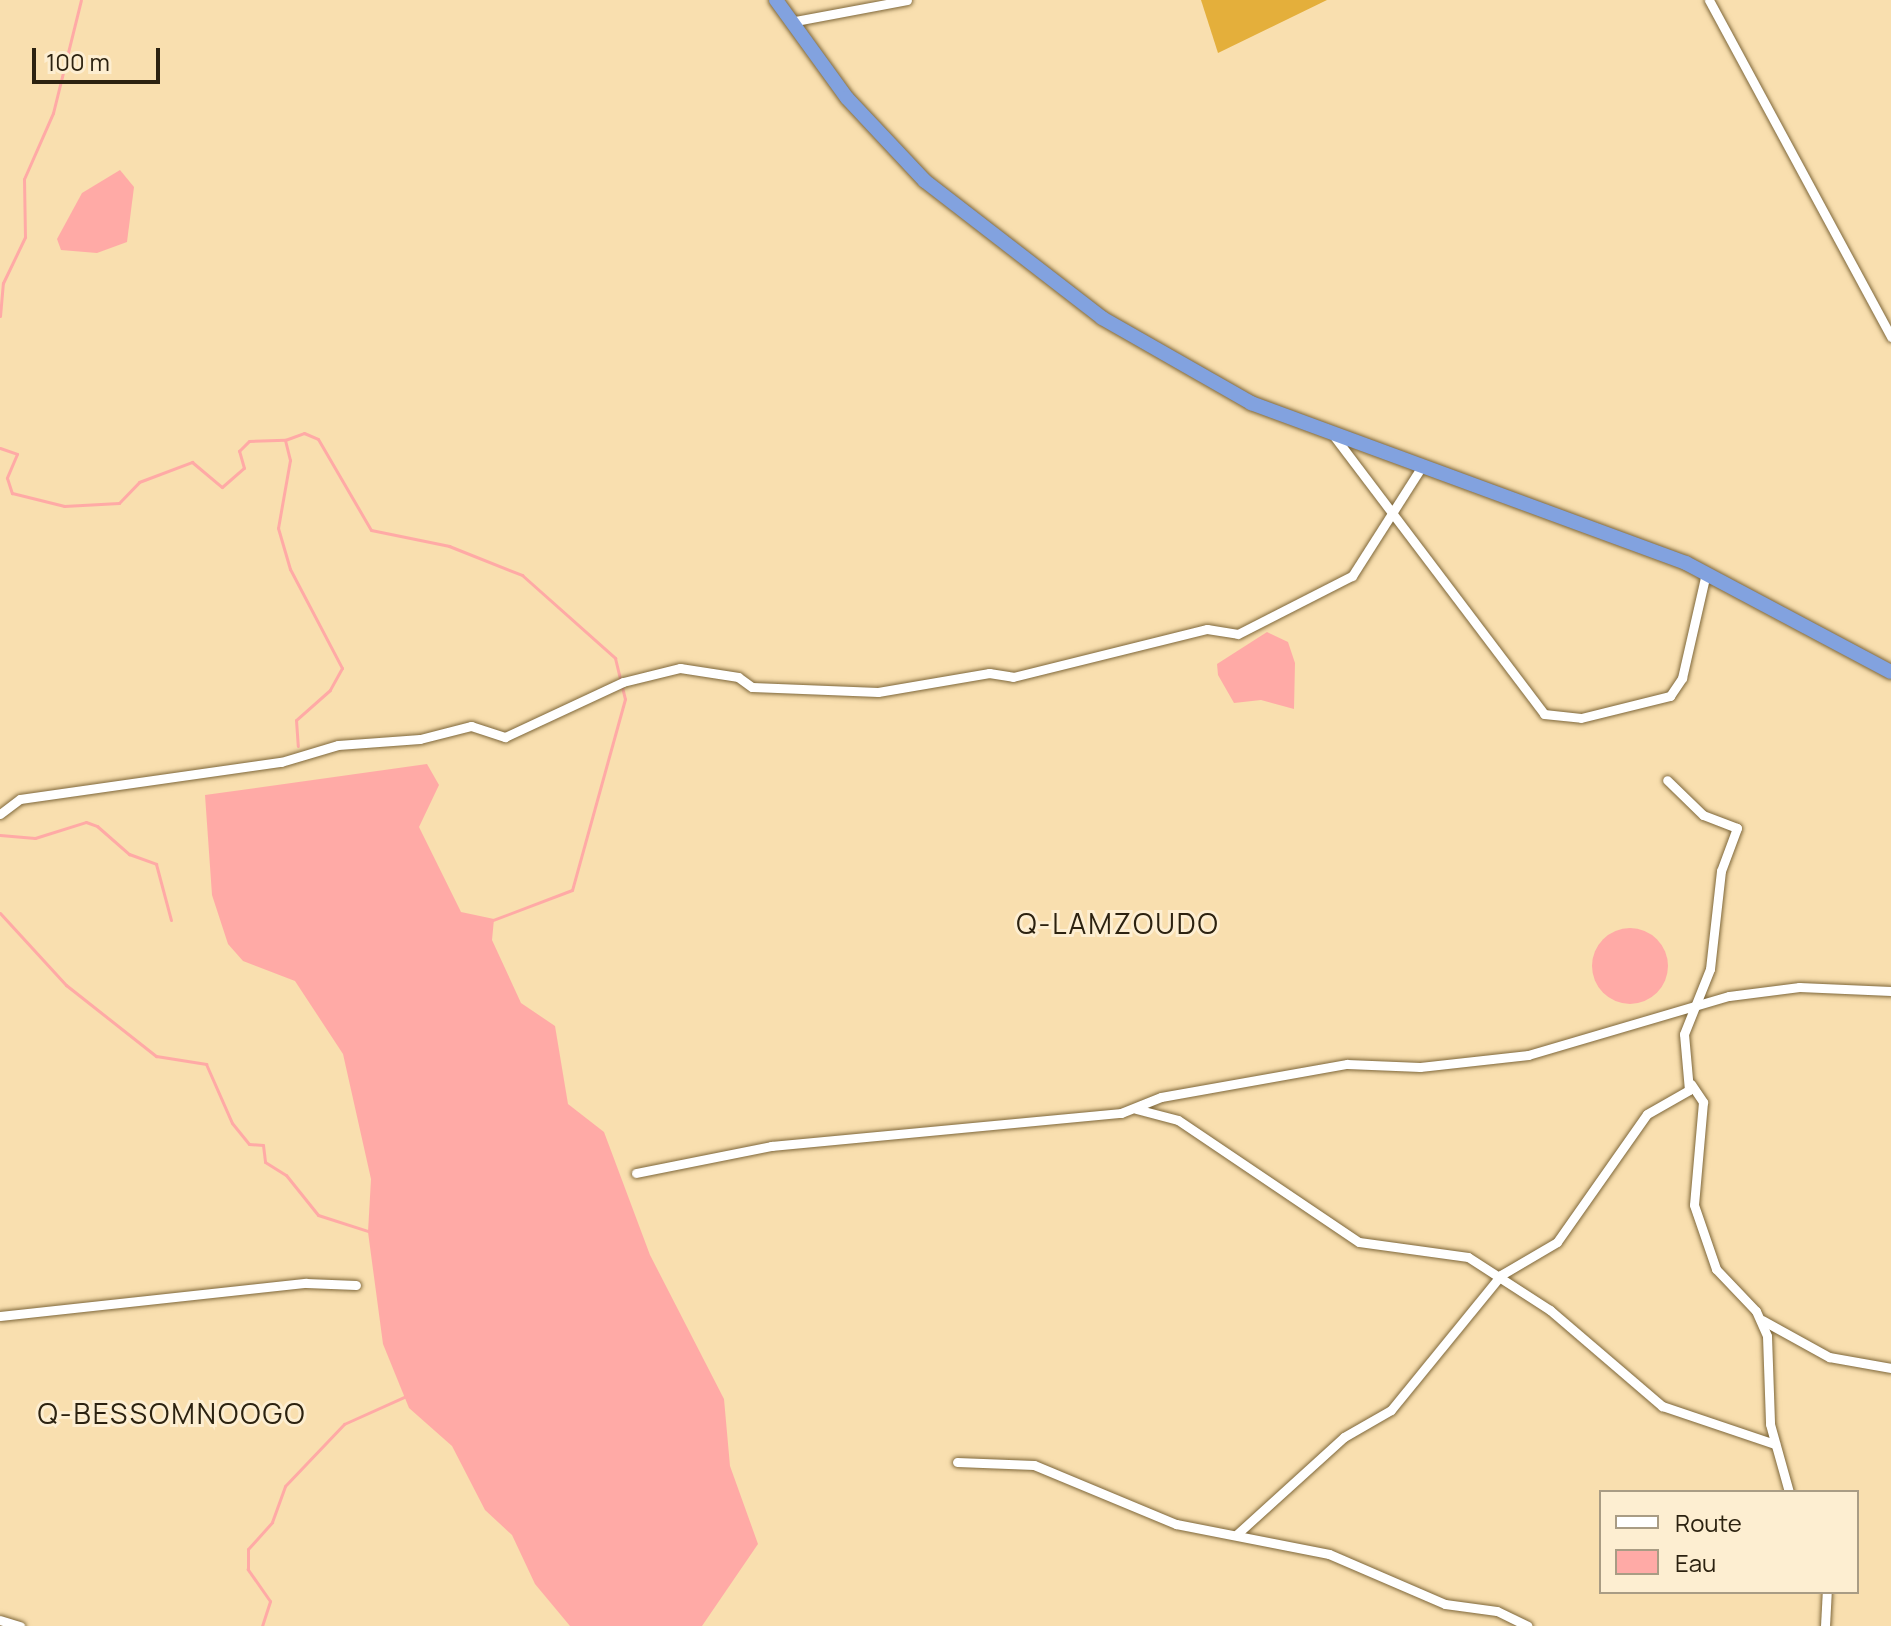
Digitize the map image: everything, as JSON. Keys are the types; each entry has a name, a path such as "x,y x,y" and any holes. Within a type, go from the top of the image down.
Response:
{"highway":[{"path":"776,0 884,141 1011,254 1217,384 1334,436 1706,573 1891,672"}],"street":[{"path":"790,22 907,0"},
{"path":"1709,0 1891,337"},
{"path":"1334,436 1521,690 1558,718 1617,713 1670,696 1682,678 1706,573"},
{"path":"0,814 20,799 281,762 338,745 420,739 471,726 505,737 623,682 680,668 738,677 752,687 878,692 989,673 1013,677 1207,629 1238,634 1352,576 1388,510 1422,466"},
{"path":"1667,780 1703,815 1737,828 1721,871 1710,969 1693,1009 1682,1055 1691,1084 1703,1102 1694,1205 1716,1269 1759,1318 1767,1336 1775,1444 1788,1490"},
{"path":"636,1173 771,1146 1136,1109 1161,1097 1347,1064 1420,1067 1528,1055 1729,996 1799,987 1891,991"},
{"path":"1236,1535 1344,1437 1391,1410 1501,1275 1557,1242 1647,1114 1691,1084"},
{"path":"1136,1109 1178,1120 1359,1242 1453,1252 1501,1275 1662,1406 1775,1444"},
{"path":"0,1316 306,1283 356,1285"},
{"path":"1759,1318 1829,1357 1891,1368"},
{"path":"957,1462 1034,1465 1176,1524 1329,1554 1445,1604 1497,1611 1528,1626"},
{"path":"1825,1626 1827,1594"},
{"path":"0,1620 20,1626"}],"shaded area":[{"path":"1201,0 1327,0 1218,53"}],"water":[{"path":"120,170 134,187 127,242 97,253 61,250 57,239 82,193"},
{"path":"1267,632 1288,642 1295,663 1294,709 1261,700 1234,703 1218,675 1217,664"},
{"path":"427,764 439,785 419,827 461,912 494,919 492,940 521,1003 555,1026 568,1104 604,1132 650,1255 724,1399 730,1466 758,1544 702,1626 570,1626 535,1584 512,1535 485,1510 452,1446 409,1408 383,1344 368,1232 371,1179 343,1054 295,981 243,961 228,944 212,895 205,795"},
{"path":"1630,928 1644,931 1657,939 1665,952 1668,966 1665,980 1657,993 1644,1001 1630,1004 1616,1001 1603,993 1595,980 1592,966 1595,952 1603,939 1616,931"}],"waterway":[{"path":"0,316 3,283 25,237 24,179 53,113 81,0"},
{"path":"285,440 304,433 318,439 371,530 449,546 522,575 615,658 625,699 572,890 493,920"},
{"path":"0,448 17,454 7,478 12,493 64,506 119,503 139,482 192,462 222,487 244,468 239,451 249,441 285,440 290,460 278,528 290,569 342,668 330,690 296,720 298,746"},
{"path":"0,835 35,838 86,822 97,826 129,854 156,864 171,920"},
{"path":"0,913 66,985 156,1056 206,1064 232,1123 249,1144 263,1145 265,1162 286,1175 318,1215 371,1232"},
{"path":"262,1626 270,1601 248,1569 248,1549 272,1522 285,1486 344,1424 406,1396"}],"district":[{"name":"Q-LAMZOUDO","path":"1118,923"},
{"name":"Q-BESSOMNOOGO","path":"172,1413"}]}
